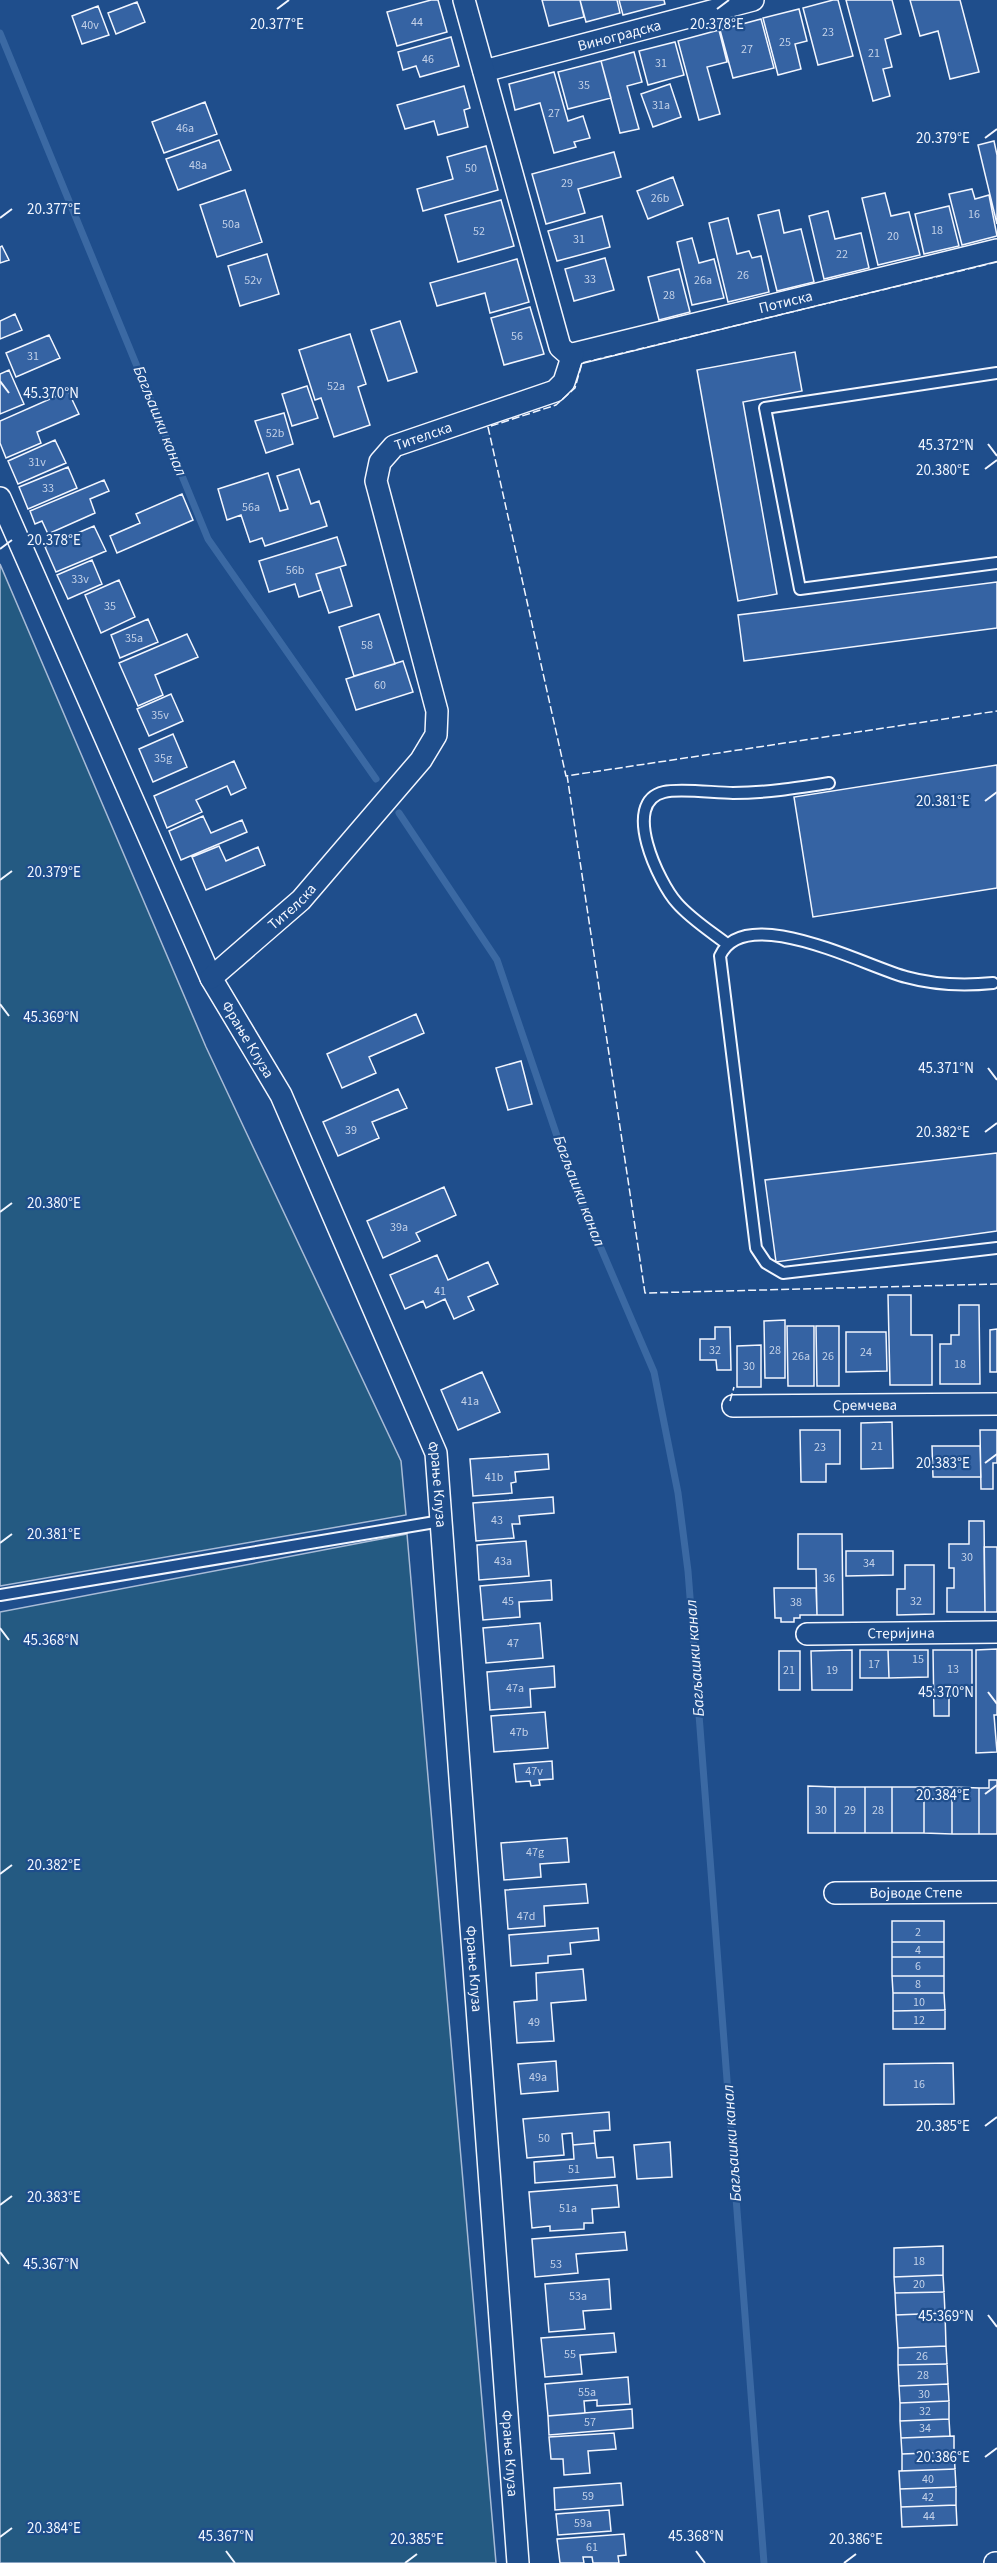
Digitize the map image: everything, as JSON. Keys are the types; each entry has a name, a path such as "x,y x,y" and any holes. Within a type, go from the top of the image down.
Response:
{"street":[{"path":"464,0 560,347 568,354 573,354"},
{"name":"Виноградска","path":"484,71 753,0"},
{"name":"Потиска","path":"573,354 997,250"},
{"name":"Тителска","path":"211,978 301,900 421,760 436,735 436,711 376,481 380,462 393,446 555,391 564,382 573,354"},
{"name":"Фрање Клуза","path":"0,498 211,978 281,1095 436,1453 518,2563"},
{"name":"Сремчева","path":"732,1406 997,1404"},
{"name":"Стеријина","path":"807,1634 997,1632"},
{"name":"Војводе Степе","path":"835,1893 997,1892"}],"lane":[{"path":"997,373 765,408 800,589 997,563"},
{"path":"727,944 678,904 661,881 645,834 644,815 648,802 657,794 669,791 768,792 829,783"},
{"path":"993,984 951,985 904,977 836,951 779,936 741,936 727,944 720,956 756,1248 766,1263 783,1273 997,1248"},
{"path":"0,1595 441,1521"}],"shaded area":[{"path":"0,564 206,1047 401,1461 406,1515 0,1586"},
{"path":"407,1534 496,2563 0,2563 0,1612"}],"building":[{"path":"438,0 447,32 397,46 387,12"},
{"path":"542,0 580,0 584,17 549,26"},
{"path":"580,0 617,0 620,13 586,22"},
{"path":"619,0 664,0 665,4 623,15"},
{"path":"838,0 853,56 818,65 803,8"},
{"path":"846,0 892,0 901,34 885,39 892,67 883,69 890,96 873,101"},
{"path":"910,0 960,0 979,72 950,79 938,31 920,36"},
{"path":"137,2 145,22 116,34 108,13"},
{"path":"98,6 109,35 82,44 72,16"},
{"path":"799,9 807,41 795,44 801,69 778,75 763,18"},
{"path":"761,19 774,68 733,78 720,30"},
{"path":"719,30 727,62 707,67 720,114 699,120 678,41"},
{"path":"451,37 459,66 420,77 416,66 403,70 398,52"},
{"path":"675,42 684,75 648,85 639,51"},
{"path":"634,52 642,82 627,86 639,129 620,133 601,61"},
{"path":"601,61 611,98 568,109 558,72"},
{"path":"554,72 568,121 583,116 590,138 574,142 576,147 554,153 540,103 515,110 509,84"},
{"path":"670,84 681,117 653,127 641,94"},
{"path":"464,86 470,108 464,110 468,127 438,135 434,121 405,129 397,105"},
{"path":"205,102 217,134 164,153 152,122"},
{"path":"219,140 231,170 178,190 166,159"},
{"path":"994,141 997,155 997,224 978,145"},
{"path":"486,146 498,190 423,211 417,189 453,179 447,157"},
{"path":"614,152 621,177 578,189 585,213 546,224 532,174"},
{"path":"673,177 683,205 648,219 637,191"},
{"path":"972,189 975,199 989,195 997,236 962,245 949,194"},
{"path":"245,190 262,242 217,257 200,205"},
{"path":"885,193 891,216 909,212 920,255 878,265 862,198"},
{"path":"501,200 514,246 458,262 445,215"},
{"path":"949,206 959,246 924,254 915,214"},
{"path":"779,210 784,233 801,229 814,282 777,291 758,215"},
{"path":"828,211 835,239 861,233 869,268 824,279 809,216"},
{"path":"602,216 610,247 557,261 548,231"},
{"path":"728,218 737,254 749,251 752,258 761,256 769,292 728,302 709,223"},
{"path":"692,238 699,263 714,259 724,298 692,305 677,242"},
{"path":"2,246 9,260 0,263 0,247"},
{"path":"267,254 279,294 240,306 228,266"},
{"path":"605,258 614,290 574,301 565,269"},
{"path":"517,259 529,302 490,313 485,293 437,306 430,283"},
{"path":"679,269 690,312 659,320 648,277"},
{"path":"530,307 544,354 504,365 491,318"},
{"path":"15,314 22,330 0,339 0,321"},
{"path":"400,321 417,372 388,381 371,330"},
{"path":"350,334 366,384 358,387 370,425 334,437 321,398 315,400 299,350"},
{"path":"49,335 60,358 16,377 6,353"},
{"path":"795,352 802,391 743,402 777,594 738,601 697,370"},
{"path":"9,370 24,404 0,414 0,374"},
{"path":"307,386 318,418 292,426 282,394"},
{"path":"68,391 79,414 37,432 41,443 6,458 0,443 0,421"},
{"path":"284,413 293,444 266,453 255,421"},
{"path":"55,440 66,463 18,484 8,461"},
{"path":"68,467 77,488 28,509 19,487"},
{"path":"299,469 311,504 319,501 327,526 265,546 262,538 250,542 241,515 227,520 218,489 268,473 280,511 288,509 277,476"},
{"path":"104,480 109,491 90,499 95,513 48,534 42,521 35,524 30,511"},
{"path":"182,494 193,520 117,553 110,536 140,523 136,514"},
{"path":"94,526 106,551 56,572 45,547"},
{"path":"337,537 346,565 316,574 321,590 299,597 295,584 269,592 259,561"},
{"path":"92,560 102,584 68,599 57,575"},
{"path":"340,567 352,606 329,613 316,574"},
{"path":"119,580 135,617 101,633 85,595"},
{"path":"997,582 997,628 744,661 738,615"},
{"path":"379,614 395,664 354,676 339,627"},
{"path":"148,619 158,642 120,658 111,635"},
{"path":"187,634 198,657 155,675 163,695 138,706 119,663"},
{"path":"403,661 413,692 356,710 346,679"},
{"path":"171,694 183,721 149,736 137,709"},
{"path":"173,734 187,767 153,782 139,749"},
{"path":"234,761 246,788 231,795 227,786 196,800 202,812 167,828 154,796"},
{"path":"997,765 997,888 813,917 794,797"},
{"path":"203,816 211,833 242,820 247,832 181,860 169,831"},
{"path":"219,846 226,861 258,847 265,865 206,890 192,857"},
{"path":"416,1014 424,1033 369,1057 376,1073 342,1088 327,1054"},
{"path":"521,1061 532,1104 508,1110 496,1068"},
{"path":"398,1089 407,1108 372,1122 379,1138 338,1156 323,1122"},
{"path":"997,1153 997,1231 776,1262 765,1180"},
{"path":"444,1187 456,1215 416,1233 420,1241 383,1258 367,1221"},
{"path":"437,1255 448,1280 488,1262 498,1284 468,1297 474,1310 454,1319 445,1299 426,1308 423,1301 405,1309 390,1275"},
{"path":"888,1295 911,1295 911,1335 932,1335 932,1385 890,1385"},
{"path":"959,1305 979,1305 980,1384 940,1384 940,1344 951,1344 951,1335 959,1335"},
{"path":"785,1320 785,1378 765,1378 764,1321"},
{"path":"787,1326 814,1326 814,1386 788,1386"},
{"path":"816,1326 839,1326 839,1386 817,1386"},
{"path":"715,1327 730,1327 731,1370 717,1370 716,1360 700,1360 700,1339 715,1339"},
{"path":"997,1329 997,1372 990,1372 990,1330"},
{"path":"846,1332 886,1332 887,1371 846,1372"},
{"path":"761,1345 761,1387 737,1387 737,1346"},
{"path":"482,1372 500,1412 458,1430 441,1390"},
{"path":"892,1422 893,1468 861,1469 861,1423"},
{"path":"800,1430 840,1430 840,1464 826,1464 826,1482 801,1482"},
{"path":"980,1430 997,1430 997,1463 993,1463 993,1489 981,1489"},
{"path":"932,1446 980,1446 981,1477 933,1477"},
{"path":"548,1454 549,1469 515,1472 516,1482 511,1483 512,1493 473,1496 470,1459"},
{"path":"553,1497 554,1513 519,1516 520,1524 512,1524 514,1538 476,1541 473,1503"},
{"path":"969,1521 984,1521 985,1612 947,1612 947,1588 954,1588 954,1568 949,1568 949,1544 969,1544"},
{"path":"798,1534 842,1534 843,1615 817,1615 816,1569 798,1569"},
{"path":"526,1541 529,1576 479,1580 477,1545"},
{"path":"984,1547 997,1547 997,1612 985,1612"},
{"path":"846,1551 893,1551 893,1575 846,1576"},
{"path":"905,1565 934,1565 934,1614 897,1615 897,1589 905,1589"},
{"path":"551,1580 552,1600 519,1602 520,1617 483,1620 480,1586"},
{"path":"774,1588 816,1588 817,1615 800,1615 800,1618 794,1618 794,1622 781,1622 781,1618 775,1618"},
{"path":"540,1623 543,1658 486,1663 483,1628"},
{"path":"997,1649 997,1715 994,1715 997,1752 976,1753 976,1650"},
{"path":"852,1650 852,1690 812,1690 811,1651"},
{"path":"860,1650 888,1650 889,1678 860,1678"},
{"path":"888,1650 928,1650 928,1677 889,1678"},
{"path":"933,1650 972,1650 972,1689 957,1689 957,1696 949,1696 949,1716 934,1716"},
{"path":"779,1651 800,1651 800,1690 779,1690"},
{"path":"554,1666 555,1687 530,1689 531,1707 490,1710 487,1672"},
{"path":"545,1712 548,1748 494,1752 491,1716"},
{"path":"552,1761 553,1779 539,1780 540,1785 531,1786 530,1781 516,1782 514,1764"},
{"path":"989,1780 997,1780 997,1834 979,1834 979,1788 989,1788"},
{"path":"808,1786 835,1787 835,1833 808,1833"},
{"path":"835,1787 865,1787 865,1833 835,1833"},
{"path":"865,1787 892,1787 892,1833 865,1833"},
{"path":"892,1787 924,1787 924,1833 892,1833"},
{"path":"924,1787 952,1787 952,1834 924,1833"},
{"path":"952,1787 979,1788 979,1834 952,1834"},
{"path":"567,1838 569,1862 540,1864 541,1877 504,1880 501,1843"},
{"path":"586,1884 588,1903 544,1906 545,1926 508,1929 505,1890"},
{"path":"892,1921 944,1921 944,1942 892,1942"},
{"path":"598,1928 599,1940 570,1943 571,1954 548,1956 548,1963 511,1966 509,1935"},
{"path":"892,1942 944,1942 944,1957 892,1957"},
{"path":"892,1957 944,1957 944,1976 892,1976"},
{"path":"583,1969 586,2000 551,2003 554,2041 517,2043 514,2002 537,2000 536,1973"},
{"path":"892,1976 944,1976 944,1993 893,1993"},
{"path":"893,1993 944,1993 945,2010 893,2011"},
{"path":"945,2010 945,2029 893,2029 893,2011"},
{"path":"556,2061 558,2091 521,2094 518,2064"},
{"path":"953,2063 954,2104 884,2105 884,2064"},
{"path":"609,2112 610,2130 594,2131 595,2143 573,2145 572,2133 562,2134 564,2155 527,2158 523,2119"},
{"path":"670,2142 672,2177 637,2179 634,2145"},
{"path":"595,2143 597,2158 613,2157 615,2177 535,2183 534,2162 574,2159 573,2145"},
{"path":"617,2185 619,2207 592,2209 593,2223 584,2223 584,2229 550,2231 550,2226 532,2228 529,2192"},
{"path":"625,2232 627,2250 576,2254 578,2273 535,2277 532,2239"},
{"path":"943,2246 943,2275 894,2277 894,2248"},
{"path":"943,2275 944,2292 895,2293 894,2277"},
{"path":"609,2279 611,2309 583,2311 585,2329 549,2332 545,2284"},
{"path":"944,2292 945,2313 896,2315 895,2293"},
{"path":"945,2313 946,2346 898,2348 896,2315"},
{"path":"614,2333 616,2352 580,2355 582,2374 545,2377 541,2338"},
{"path":"946,2346 947,2364 898,2365 898,2348"},
{"path":"947,2364 948,2384 899,2386 898,2365"},
{"path":"628,2377 630,2404 597,2406 597,2400 584,2401 585,2413 548,2416 545,2384"},
{"path":"948,2384 949,2401 900,2403 899,2386"},
{"path":"949,2401 949,2419 900,2421 900,2403"},
{"path":"632,2409 633,2428 549,2435 548,2416"},
{"path":"949,2419 950,2436 901,2438 900,2421"},
{"path":"614,2433 616,2449 588,2451 590,2473 564,2475 563,2459 551,2459 549,2437"},
{"path":"954,2436 954,2452 902,2454 901,2438"},
{"path":"954,2452 955,2469 902,2471 902,2454"},
{"path":"955,2469 956,2487 900,2489 899,2471"},
{"path":"621,2483 623,2505 555,2510 554,2488"},
{"path":"956,2487 956,2505 901,2507 900,2489"},
{"path":"956,2505 957,2525 902,2527 901,2507"},
{"path":"609,2510 611,2531 558,2535 556,2514"},
{"path":"624,2534 626,2555 618,2556 619,2563 593,2563 592,2557 583,2557 584,2563 560,2563 557,2539"}],"waterway":[{"name":"Багљашки канал","path":"0,33 208,539 376,779"},
{"name":"Багљашки канал","path":"399,813 497,960 573,1183 654,1372 678,1493 688,1571 764,2563"}],"fence":[{"path":"997,262 582,363 575,388 556,405 488,427 566,776 997,711"},
{"path":"567,775 645,1293 997,1284"},
{"path":"730,1401 734,1387"}]}
